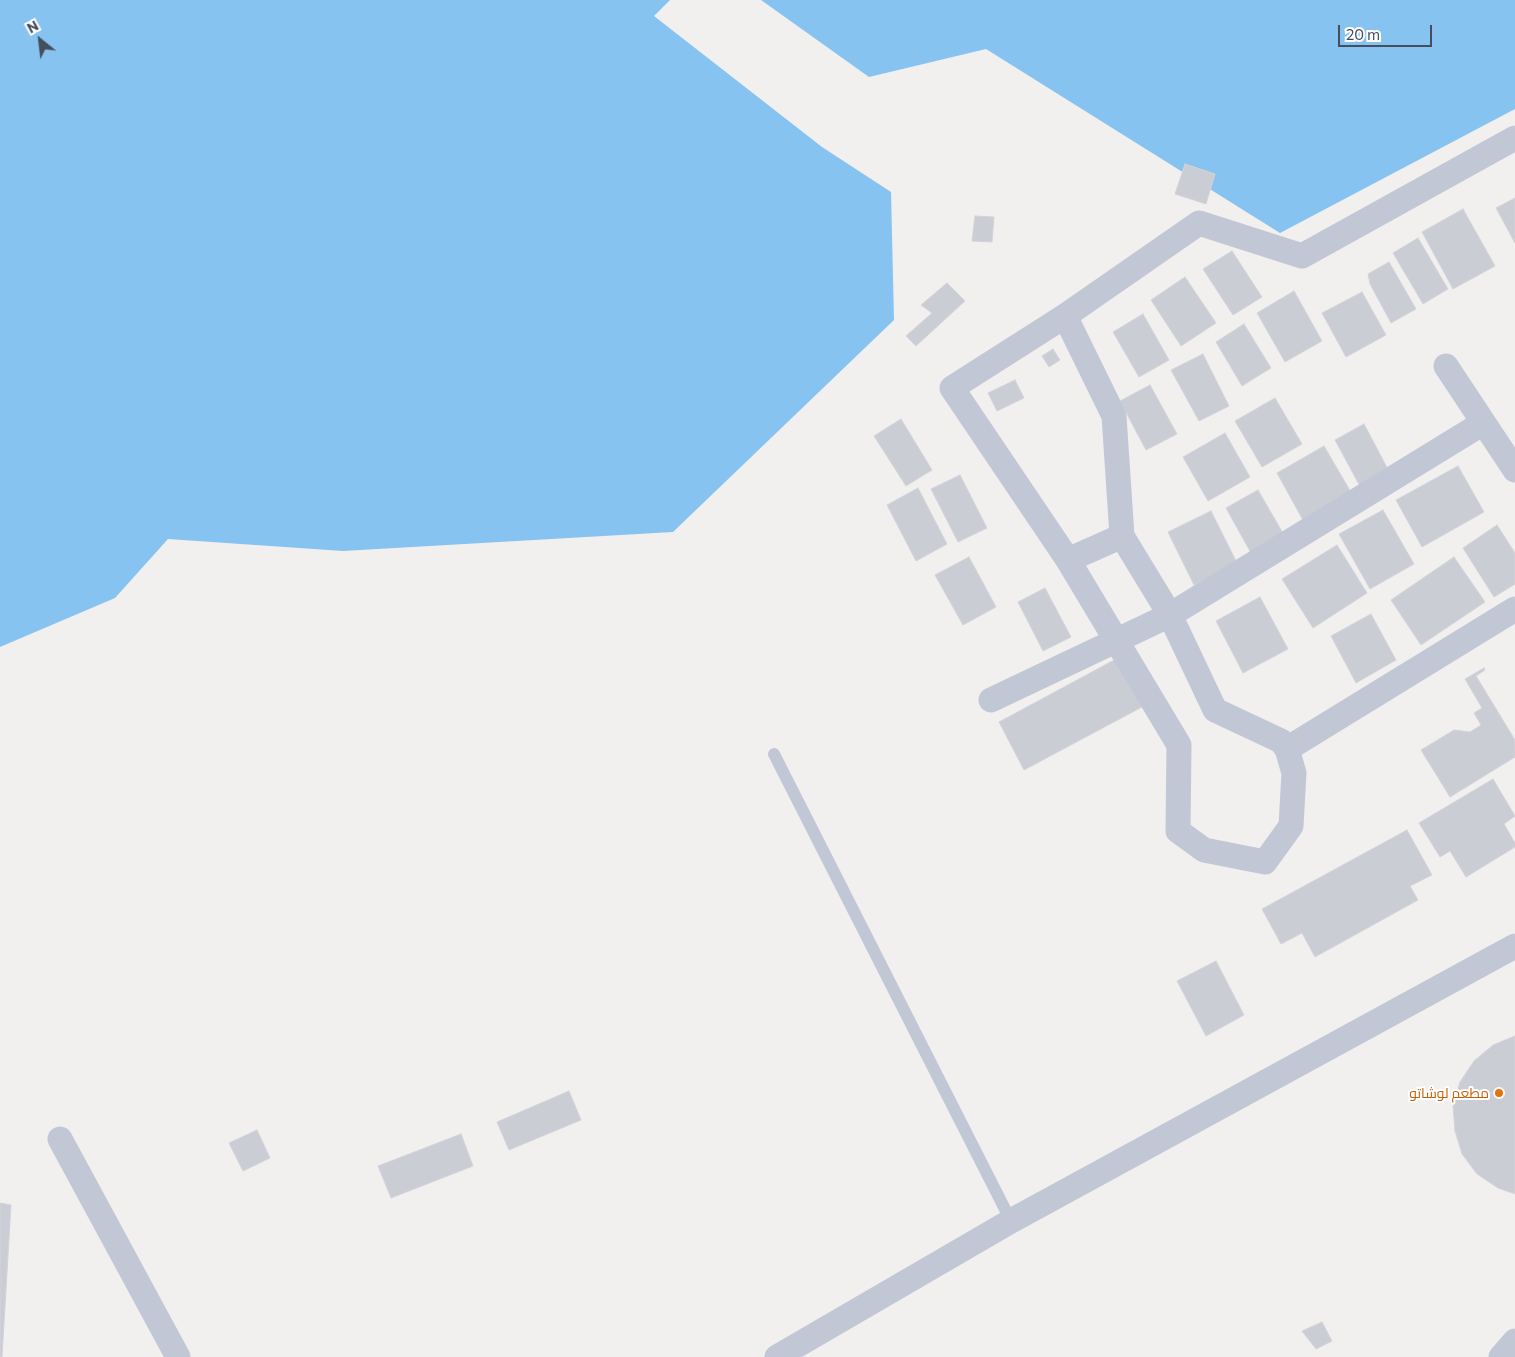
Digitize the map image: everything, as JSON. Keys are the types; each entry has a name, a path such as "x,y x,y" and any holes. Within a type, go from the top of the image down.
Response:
{"street":[{"path":"1065,316 1114,416 1122,536 1170,615 1215,710 1281,741 1288,749 1294,773 1291,826 1266,862 1204,850 1178,831 1179,745 1068,560 952,388 1065,316 1199,223 1302,256 1515,138"},
{"path":"1446,366 1515,470"},
{"path":"991,700 1170,615 1483,423"},
{"path":"1068,560 1122,536"},
{"path":"1288,749 1515,609"},
{"path":"777,1357 1011,1220 1515,946"},
{"path":"60,1139 178,1357"},
{"path":"1501,1357 1515,1341"}],"lane":[{"path":"774,754 1011,1220"}],"water":[{"path":"0,0 670,0 654,16 822,147 891,192 894,320 673,532 343,551 168,539 115,598 0,647"},
{"path":"761,0 1515,0 1515,109 1280,233 986,49 869,77"}],"building":[{"path":"1185,164 1215,174 1206,204 1175,194"},
{"path":"1515,198 1515,243 1496,208"},
{"path":"1463,209 1495,266 1453,289 1422,232"},
{"path":"975,216 994,217 992,242 972,241"},
{"path":"1418,238 1448,289 1423,304 1393,253"},
{"path":"1232,251 1262,297 1233,315 1203,269"},
{"path":"1389,262 1416,309 1391,323 1370,284 1368,274"},
{"path":"1185,277 1216,323 1181,346 1151,300"},
{"path":"947,283 965,301 916,346 906,336 932,313 921,305"},
{"path":"1294,291 1322,341 1285,362 1257,313"},
{"path":"1362,292 1386,335 1346,357 1322,313"},
{"path":"1143,314 1169,360 1139,377 1113,332"},
{"path":"1244,324 1271,368 1242,386 1216,342"},
{"path":"1053,349 1060,360 1049,367 1042,356"},
{"path":"1203,354 1229,406 1199,421 1171,370"},
{"path":"1015,380 1024,398 997,411 988,393"},
{"path":"1150,385 1177,434 1146,450 1120,401"},
{"path":"1275,398 1302,444 1262,467 1235,421"},
{"path":"901,419 932,470 906,486 874,436"},
{"path":"1364,424 1391,475 1362,490 1335,440"},
{"path":"1225,433 1250,477 1208,501 1183,457"},
{"path":"1324,446 1352,494 1304,522 1277,473"},
{"path":"1458,466 1484,512 1422,547 1396,500"},
{"path":"960,475 987,528 958,542 931,489"},
{"path":"918,488 947,544 916,561 887,505"},
{"path":"1258,490 1284,535 1251,553 1226,508"},
{"path":"1383,510 1414,564 1370,589 1339,534"},
{"path":"1211,511 1237,563 1194,585 1168,532"},
{"path":"1497,525 1515,553 1515,584 1494,597 1463,548"},
{"path":"1337,545 1367,593 1313,628 1282,579"},
{"path":"969,557 996,607 963,625 935,575"},
{"path":"1454,557 1485,602 1421,645 1391,600"},
{"path":"1045,588 1071,637 1043,651 1018,602"},
{"path":"1260,597 1288,649 1243,673 1216,621"},
{"path":"1371,614 1396,660 1356,683 1331,636"},
{"path":"1116,659 1142,707 1024,770 999,722"},
{"path":"1484,668 1485,670 1476,676 1515,740 1515,757 1450,797 1421,750 1454,730 1470,732 1481,725 1474,713 1482,708 1465,679"},
{"path":"1493,779 1515,816 1504,824 1515,843 1515,847 1466,877 1450,851 1440,857 1419,823"},
{"path":"1407,830 1432,875 1410,886 1418,900 1315,957 1302,933 1281,944 1262,909"},
{"path":"1216,961 1244,1015 1206,1036 1177,981"},
{"path":"1515,1036 1515,1194 1498,1188 1477,1174 1462,1154 1455,1131 1453,1106 1460,1082 1474,1061 1493,1045"},
{"path":"569,1091 581,1120 509,1150 497,1122"},
{"path":"257,1130 270,1158 243,1171 229,1143"},
{"path":"461,1134 473,1166 391,1198 378,1166"},
{"path":"0,1203 11,1205 2,1357 0,1357"},
{"path":"1322,1322 1332,1341 1316,1349 1302,1331"}],"place":[{"name":"مطعم لوشاتو","path":"1499,1093"}]}
